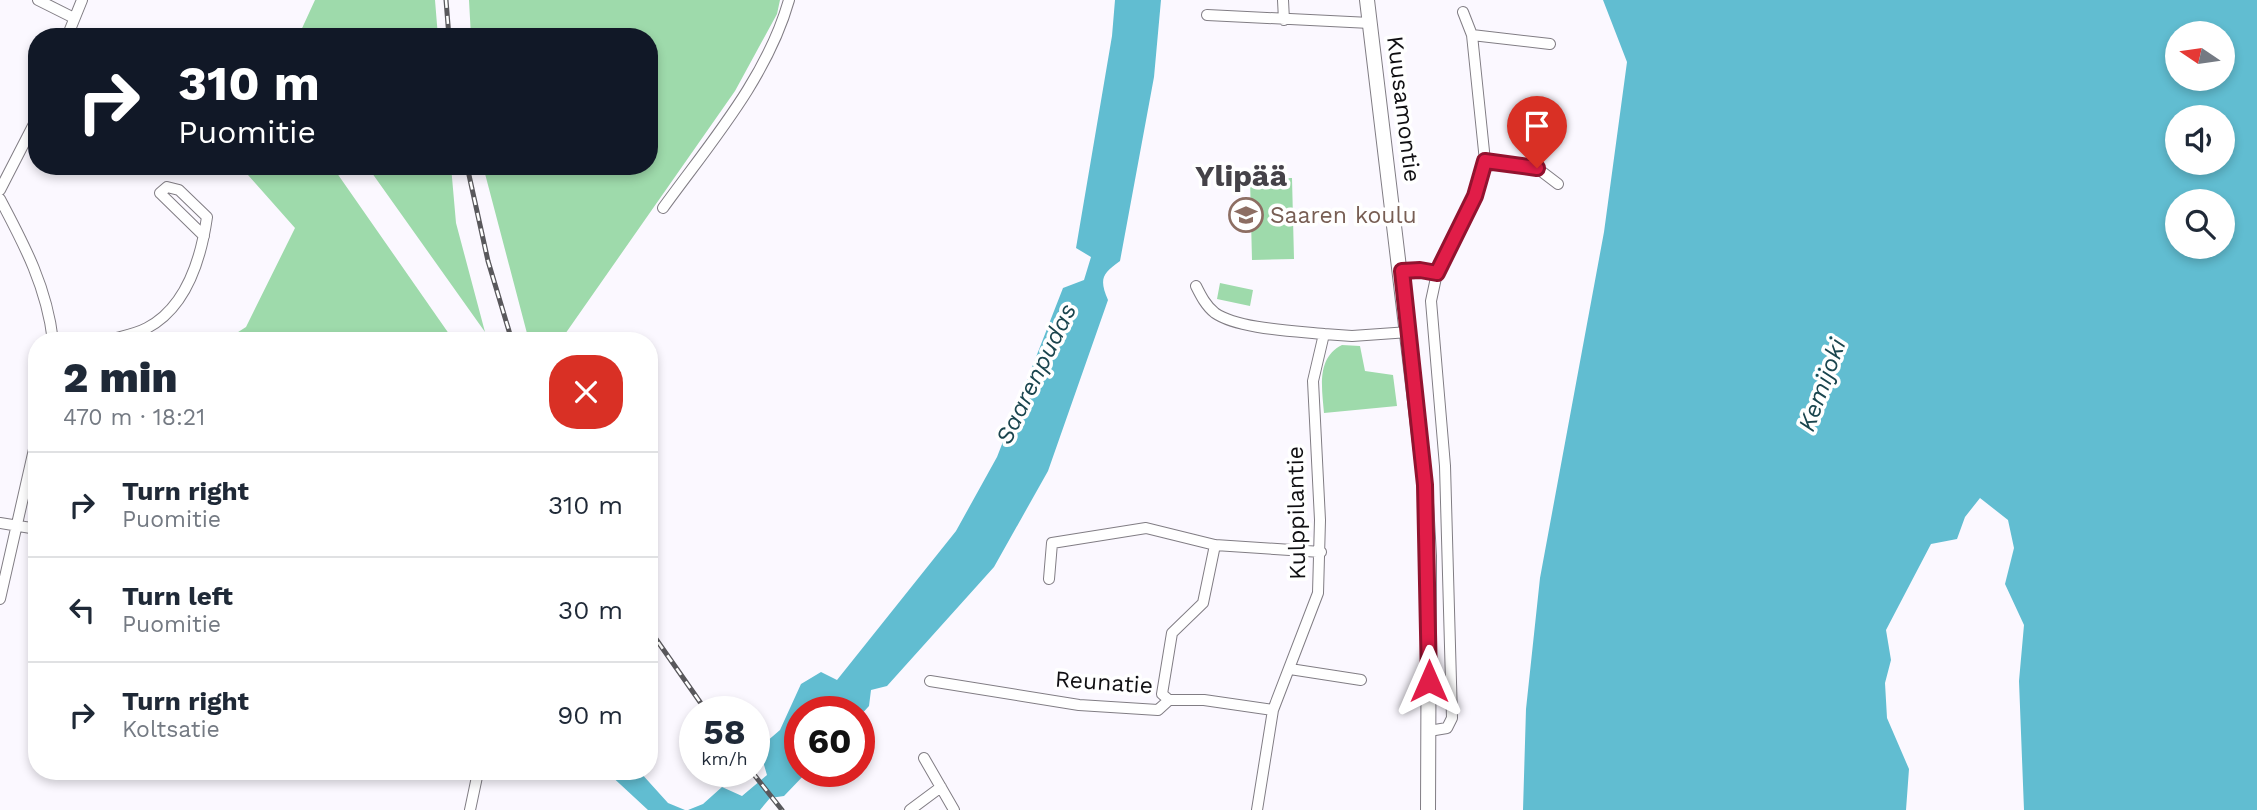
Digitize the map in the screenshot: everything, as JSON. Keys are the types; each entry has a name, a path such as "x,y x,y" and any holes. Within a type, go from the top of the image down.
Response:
{"main road":[{"name":"Kuusamontie","path":"1367,0 1423,460 1429,556 1428,810"}],"street":[{"path":"38,0 74,19"},
{"path":"70,28 82,0"},
{"path":"663,208 734,110 775,43 789,0"},
{"path":"1283,0 1284,20"},
{"path":"1429,731 1447,728 1451,718 1445,466 1431,316 1437,273 1475,196 1485,161 1472,35 1463,12"},
{"path":"1207,15 1370,23"},
{"path":"1472,35 1550,44"},
{"path":"0,190 28,136"},
{"path":"1485,161 1537,168 1558,184"},
{"path":"134,332 147,328 178,301 201,256 204,236 206,218 179,190 167,187 160,193 204,236"},
{"path":"0,199 34,262 50,315 52,332"},
{"path":"1402,271 1437,273"},
{"path":"1196,286 1202,299 1216,314 1247,324 1352,336 1409,331"},
{"name":"Kulppilantie","path":"1257,810 1273,710 1318,593 1321,552 1313,381 1324,334"},
{"path":"0,599 28,478"},
{"path":"0,523 28,527"},
{"path":"1049,579 1052,542 1146,528 1215,545 1321,552"},
{"path":"1169,700 1162,694 1172,633 1203,603 1215,545"},
{"path":"1290,669 1362,680"},
{"name":"Reunatie","path":"930,681 1079,705 1158,710 1169,700 1204,700 1273,710"},
{"path":"924,758 954,810"},
{"path":"470,810 476,780"},
{"path":"910,810 941,787"}],"green space":[{"path":"315,0 435,0 437,28 302,28"},
{"path":"469,0 780,0 777,14 735,91 566,332 527,332 485,175 658,175 658,28 471,28"},
{"path":"248,175 338,175 448,332 238,332 246,327 295,228"},
{"path":"373,175 452,175 456,223 485,332"},
{"path":"1292,178 1294,259 1252,260 1250,179"},
{"path":"1220,283 1253,290 1250,306 1217,299"},
{"path":"1342,345 1360,346 1365,371 1393,375 1397,406 1324,413 1324,366 1334,351"}],"water":[{"name":"Saarenpudas","path":"1115,0 1161,0 1154,77 1120,261 1104,278 1108,300 1048,471 994,567 887,686 871,690 870,696 796,696 801,684 821,672 837,680 956,531 997,457 1063,288 1084,280 1091,257 1076,248 1112,36"},
{"name":"Kemijoki","path":"1603,0 2257,0 2257,810 2024,810 2019,681 2024,625 2005,584 2014,548 2008,520 1980,498 1965,517 1957,539 1931,544 1886,630 1891,660 1885,683 1887,718 1909,769 1906,810 1523,810 1526,709 1540,578 1604,232 1627,62"},
{"path":"784,721 784,787 793,787 784,796 770,798 760,810 688,810 703,804 722,787 742,796 753,787 770,787 770,739 780,730"},
{"path":"616,780 647,780 668,803 685,810 648,810"}],"railway":[{"path":"446,0 448,28"},
{"path":"469,175 488,261 509,332"},
{"path":"658,642 696,696"},
{"path":"764,787 782,810"}],"place":[{"name":"Saaren koulu","path":"1246,215"}],"district":[{"name":"Ylipää","path":"1241,176"}],"route":[{"path":"1429,681 1429,556 1425,485 1402,271 1429,270 1437,273 1475,196 1485,161 1537,168"}]}
